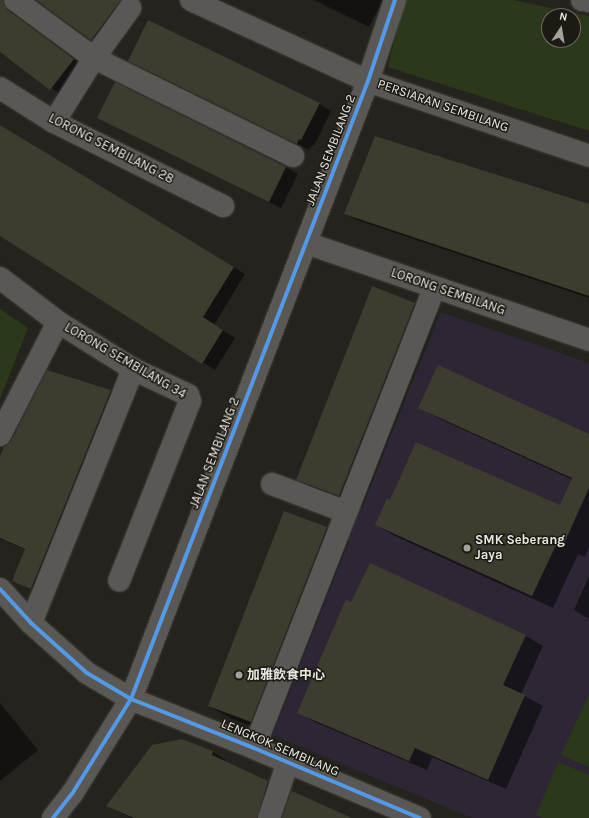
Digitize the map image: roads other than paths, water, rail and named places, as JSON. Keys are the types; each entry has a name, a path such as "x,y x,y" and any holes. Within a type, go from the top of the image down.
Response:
{"street":[{"path":"15,0 94,58 293,156"},
{"name":"PERSIARAN SEMBILANG","path":"191,0 368,81 589,156"},
{"name":"JALAN SEMBILANG 2","path":"53,818 72,794 131,699 368,81 395,0"},
{"path":"582,0 589,1"},
{"path":"54,122 94,58 130,8"},
{"name":"LORONG SEMBILANG 28","path":"0,88 54,122 224,206"},
{"name":"LORONG SEMBILANG","path":"306,243 589,340"},
{"name":"LORONG SEMBILANG 34","path":"0,278 58,322 133,369 188,395 190,401 119,581"},
{"path":"254,748 434,288"},
{"path":"0,435 58,322"},
{"path":"31,623 133,369"},
{"path":"272,484 346,512"},
{"name":"LENGKOK SEMBILANG","path":"0,590 31,623 87,673 131,699 254,748 420,818"},
{"path":"269,818 288,762"}],"place":[{"name":"SMK Seberang Jaya","path":"467,548"},
{"name":"加雅飲食中心","path":"239,675"}]}
